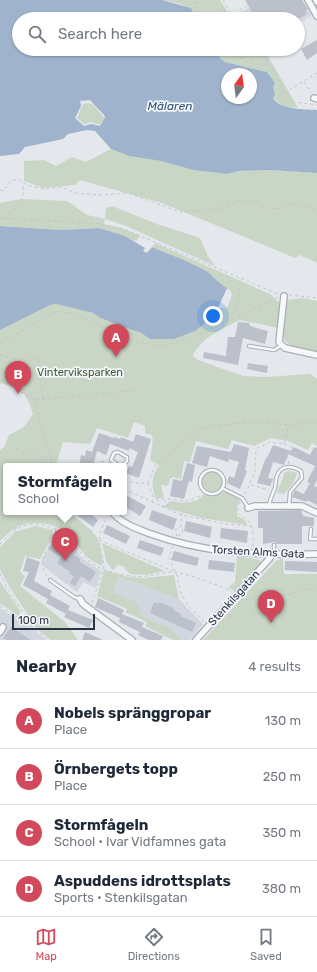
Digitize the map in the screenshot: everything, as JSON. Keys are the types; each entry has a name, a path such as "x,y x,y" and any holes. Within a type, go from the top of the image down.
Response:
{"street":[{"path":"308,0 315,16"},
{"path":"284,296 279,342 285,348 317,355"},
{"path":"248,508 268,506 307,507 317,513"},
{"name":"Torsten Alms Gata","path":"114,515 117,519 138,529 176,539 197,548 220,552 272,555 317,554"},
{"name":"Stenkilsgatan","path":"196,640 272,555"},
{"path":"80,599 132,640"}],"lane":[{"path":"249,346 274,350 282,344"},
{"path":"116,463 111,460 114,454 122,452 127,459 123,463"},
{"path":"268,506 277,475 282,468 289,466 295,467 301,471 302,478 290,492 290,506"},
{"path":"210,470 221,473 224,480 222,488 215,493 206,492 201,485 201,478 210,470"},
{"path":"222,488 242,498 248,508"},
{"path":"311,529 310,538 317,539"},
{"path":"272,555 274,545"},
{"path":"50,580 74,597 80,599"}],"path":[{"path":"180,0 196,4"},
{"path":"196,4 200,0"},
{"path":"223,0 230,12"},
{"path":"238,12 258,0"},
{"path":"196,4 198,12"},
{"path":"223,12 228,8"},
{"path":"305,21 315,16"},
{"path":"231,56 242,58 248,63 263,66 269,64"},
{"path":"264,56 282,86 283,93 288,100 317,105"},
{"path":"283,93 317,73"},
{"path":"304,81 316,99"},
{"path":"0,190 3,191 11,181 18,179 27,185 43,189 68,188 75,193 100,196 128,193 180,212 219,209 240,200 257,202 267,208 280,209 291,203 317,210"},
{"path":"4,218 22,202 24,194 22,182"},
{"path":"0,218 95,223 124,229 284,296"},
{"path":"230,320 239,301 240,278"},
{"path":"0,342 57,311 75,314 135,342 146,345 164,346 181,342 230,320 275,297 300,295 317,298"},
{"path":"0,355 24,362 39,358 43,400"},
{"path":"0,379 34,400 138,390"},
{"path":"34,400 52,462"},
{"path":"152,502 152,496 148,483 155,466 185,439 201,428 254,422 289,424 317,422"},
{"path":"284,444 289,424"},
{"path":"253,548 252,526 239,515 237,510 255,472 255,456 257,448 270,442 292,446 287,456 289,466"},
{"path":"16,449 26,455 42,456 52,462"},
{"path":"99,463 111,460"},
{"path":"127,481 134,483 148,483"},
{"path":"250,485 273,491"},
{"path":"127,490 160,507 181,515 226,524 252,526"},
{"path":"152,502 166,499 186,502 191,501 206,492"},
{"path":"160,507 166,499"},
{"path":"186,502 182,508 181,515 181,526 183,533 176,539 169,557 176,572 180,591 187,604 196,615 209,626"},
{"path":"0,544 19,524 22,515"},
{"path":"57,515 67,535 84,558 103,569 127,576 145,576 176,572"},
{"path":"50,580 42,566 42,559 54,538 58,518"},
{"path":"91,609 103,569 104,558 99,540 100,533 106,519"},
{"path":"14,530 35,524 55,529 67,535"},
{"path":"175,530 181,526"},
{"path":"99,540 176,572 227,589 243,600 260,597 280,597 302,590 317,588"},
{"path":"0,573 7,588 34,629"},
{"path":"0,606 48,640"}],"shaded area":[{"path":"262,0 302,0 311,15 305,19 305,12 241,12"},
{"path":"57,531 66,538 83,559 101,571 96,588 83,582 77,592 43,566 42,559 55,539"},
{"path":"119,577 179,599 203,624 190,640 182,640 168,626 151,621 113,593"},
{"path":"0,608 35,631 46,640 0,640"}],"green space":[{"path":"162,0 220,0 228,12 192,12 187,7 178,3"},
{"path":"219,56 268,56 298,108 285,107 273,99 275,94 267,72 257,70 257,68 250,68 225,62"},
{"path":"89,103 94,105 104,118 100,125 91,122 84,124 77,118 83,104"},
{"path":"111,149 129,156 161,161 193,170 227,174 239,171 270,170 317,173 317,263 300,255 295,258 162,203 80,180 75,185 43,188 24,181 24,161 44,160 56,166 72,157 86,162"},
{"path":"21,199 67,201 87,215 105,219 104,224 124,229 140,236 136,241 99,228 61,230 0,226 0,203"},
{"path":"112,206 157,224 200,238 208,256 215,266 126,226 105,219 106,208"},
{"name":"Vinterviksparken","path":"155,243 270,294 281,304 279,328 240,320 213,334 201,344 193,356 198,360 243,376 267,377 310,374 317,379 317,446 312,443 308,450 288,441 271,438 254,446 232,440 228,449 196,441 190,462 184,461 181,479 173,477 170,479 168,486 161,485 164,498 156,499 153,490 153,478 159,465 150,460 153,438 152,435 145,433 145,426 134,422 128,438 97,428 90,444 63,442 57,463 3,463 3,515 73,515 92,531 98,539 103,560 102,566 86,556 64,531 57,527 42,523 20,526 0,541 0,450 4,447 9,435 24,427 33,414 28,401 22,392 18,389 0,383 0,330 50,305 56,304 93,313 100,318 141,333 150,339 174,339 204,325 214,317 218,308 227,308 232,295 231,291 220,284 207,272 152,247"},
{"path":"302,298 317,301 317,353 293,346 287,343 284,338 283,332 287,300"},
{"path":"289,471 297,473 294,482 284,494 277,493 285,472"},
{"path":"212,472 219,475 222,482 219,489 212,492 205,489 202,482 205,475"},
{"path":"226,491 240,500 237,506 237,516 246,521 247,525 202,518 163,507 170,501 193,502 205,494 215,495"},
{"path":"35,526 53,530 52,537 40,559 25,556 20,572 25,576 20,586 65,622 78,640 51,640 37,629 9,586 0,569 0,547 15,532"},
{"path":"102,543 165,571 146,575 130,574 123,566 118,565 113,570 106,561"},
{"path":"237,556 260,560 261,563 235,591 228,588 235,582"},
{"path":"283,558 284,574 317,574 317,640 203,640 276,561"},
{"path":"104,570 128,577 144,578 174,575 179,599 119,577 113,593 137,602 141,614 151,621 168,626 182,640 173,640 145,626 147,622 125,612 127,609 97,596"},
{"path":"0,581 21,612 18,616 0,603"}],"water":[{"name":"Mälaren","path":"0,0 162,0 191,8 193,12 12,12 12,56 219,56 225,62 250,68 221,68 221,104 257,104 257,70 267,72 275,83 273,87 275,94 273,99 277,103 288,107 317,110 317,173 270,170 239,171 227,174 193,170 161,161 129,156 111,149 95,131 87,130 68,134 63,139 25,147 19,154 0,156","holes":["90,100 105,117 100,126 91,124 84,126 75,118 81,106 80,101"]},
{"path":"0,226 61,230 99,228 125,236 145,248 143,251 147,253 152,247 193,264 212,275 227,288 214,317 195,331 174,339 150,339 141,333 100,318 93,313 56,304 50,305 0,330"}],"building":[{"path":"245,0 302,0 308,9 305,11 307,14 305,15 305,12 252,12"},
{"path":"317,40 317,53 307,60 305,56 305,47"},
{"path":"238,322 250,323 249,325 268,331 265,344 243,338 238,365 203,358 204,352 226,356 228,337 235,337"},
{"path":"248,363 268,366 267,373 247,369"},
{"path":"99,433 114,438 120,439 121,437 133,442 136,434 151,439 139,478 127,473 129,466 132,467 138,452 129,448 129,451 110,444 106,455 97,451 94,463 80,463 81,455 85,456 86,450 92,452"},
{"path":"234,444 249,448 245,470 247,471 240,489 227,483 229,476 234,478 239,462 229,459 228,462 210,456 207,467 192,463 197,446 231,452"},
{"path":"273,445 291,451 293,447 310,455 314,447 317,448 317,480 314,486 317,487 317,505 307,500 307,502 292,497 295,490 303,494 305,492 310,483 307,482 315,466 288,454 284,465 273,462 268,478 273,479 270,486 257,483 265,460"},
{"path":"187,463 195,465 192,482 189,481 184,499 170,496 173,479 182,481"},
{"path":"127,496 146,506 140,516 127,508"},
{"path":"152,510 177,519 173,530 149,520"},
{"path":"301,510 303,516 314,518 314,526 302,526 302,544 277,544 274,542 263,544 263,528 258,528 258,511"},
{"path":"77,515 92,515 98,520 93,527"},
{"path":"186,521 212,527 210,538 184,531"},
{"path":"107,525 130,536 126,544 103,533"},
{"path":"221,528 248,531 247,543 220,538"},
{"path":"55,539 69,548 67,550 80,559 79,561 96,572 90,582 81,576 75,586 70,583 74,576 69,574 70,572 57,563 61,557 48,549"},
{"path":"140,540 164,548 161,556 137,548"},
{"path":"174,551 199,558 197,566 171,560"},
{"path":"27,557 40,562 34,581 52,591 50,595 70,606 68,610 93,620 89,628 64,617 66,614 46,603 48,599 23,585 29,572 23,571"},
{"path":"209,560 235,563 234,572 208,569"},
{"path":"285,561 317,562 317,572 285,570"},
{"path":"98,598 124,610 122,614 144,623 142,627 163,636 161,640 149,640 138,635 140,632 119,622 120,618 95,607"},
{"path":"154,602 158,604 159,602 174,608 173,610 181,614 180,616 196,623 192,632 150,613"},
{"path":"11,627 31,640 6,640 3,638"},
{"path":"85,632 103,640 82,640"}],"place":[{"name":"Nobels spränggropar","path":"116,357"},
{"name":"Örnbergets topp","path":"18,394"},
{"name":"Stormfågeln","path":"65,561"},
{"name":"Aspuddens idrottsplats","path":"271,623"}]}
